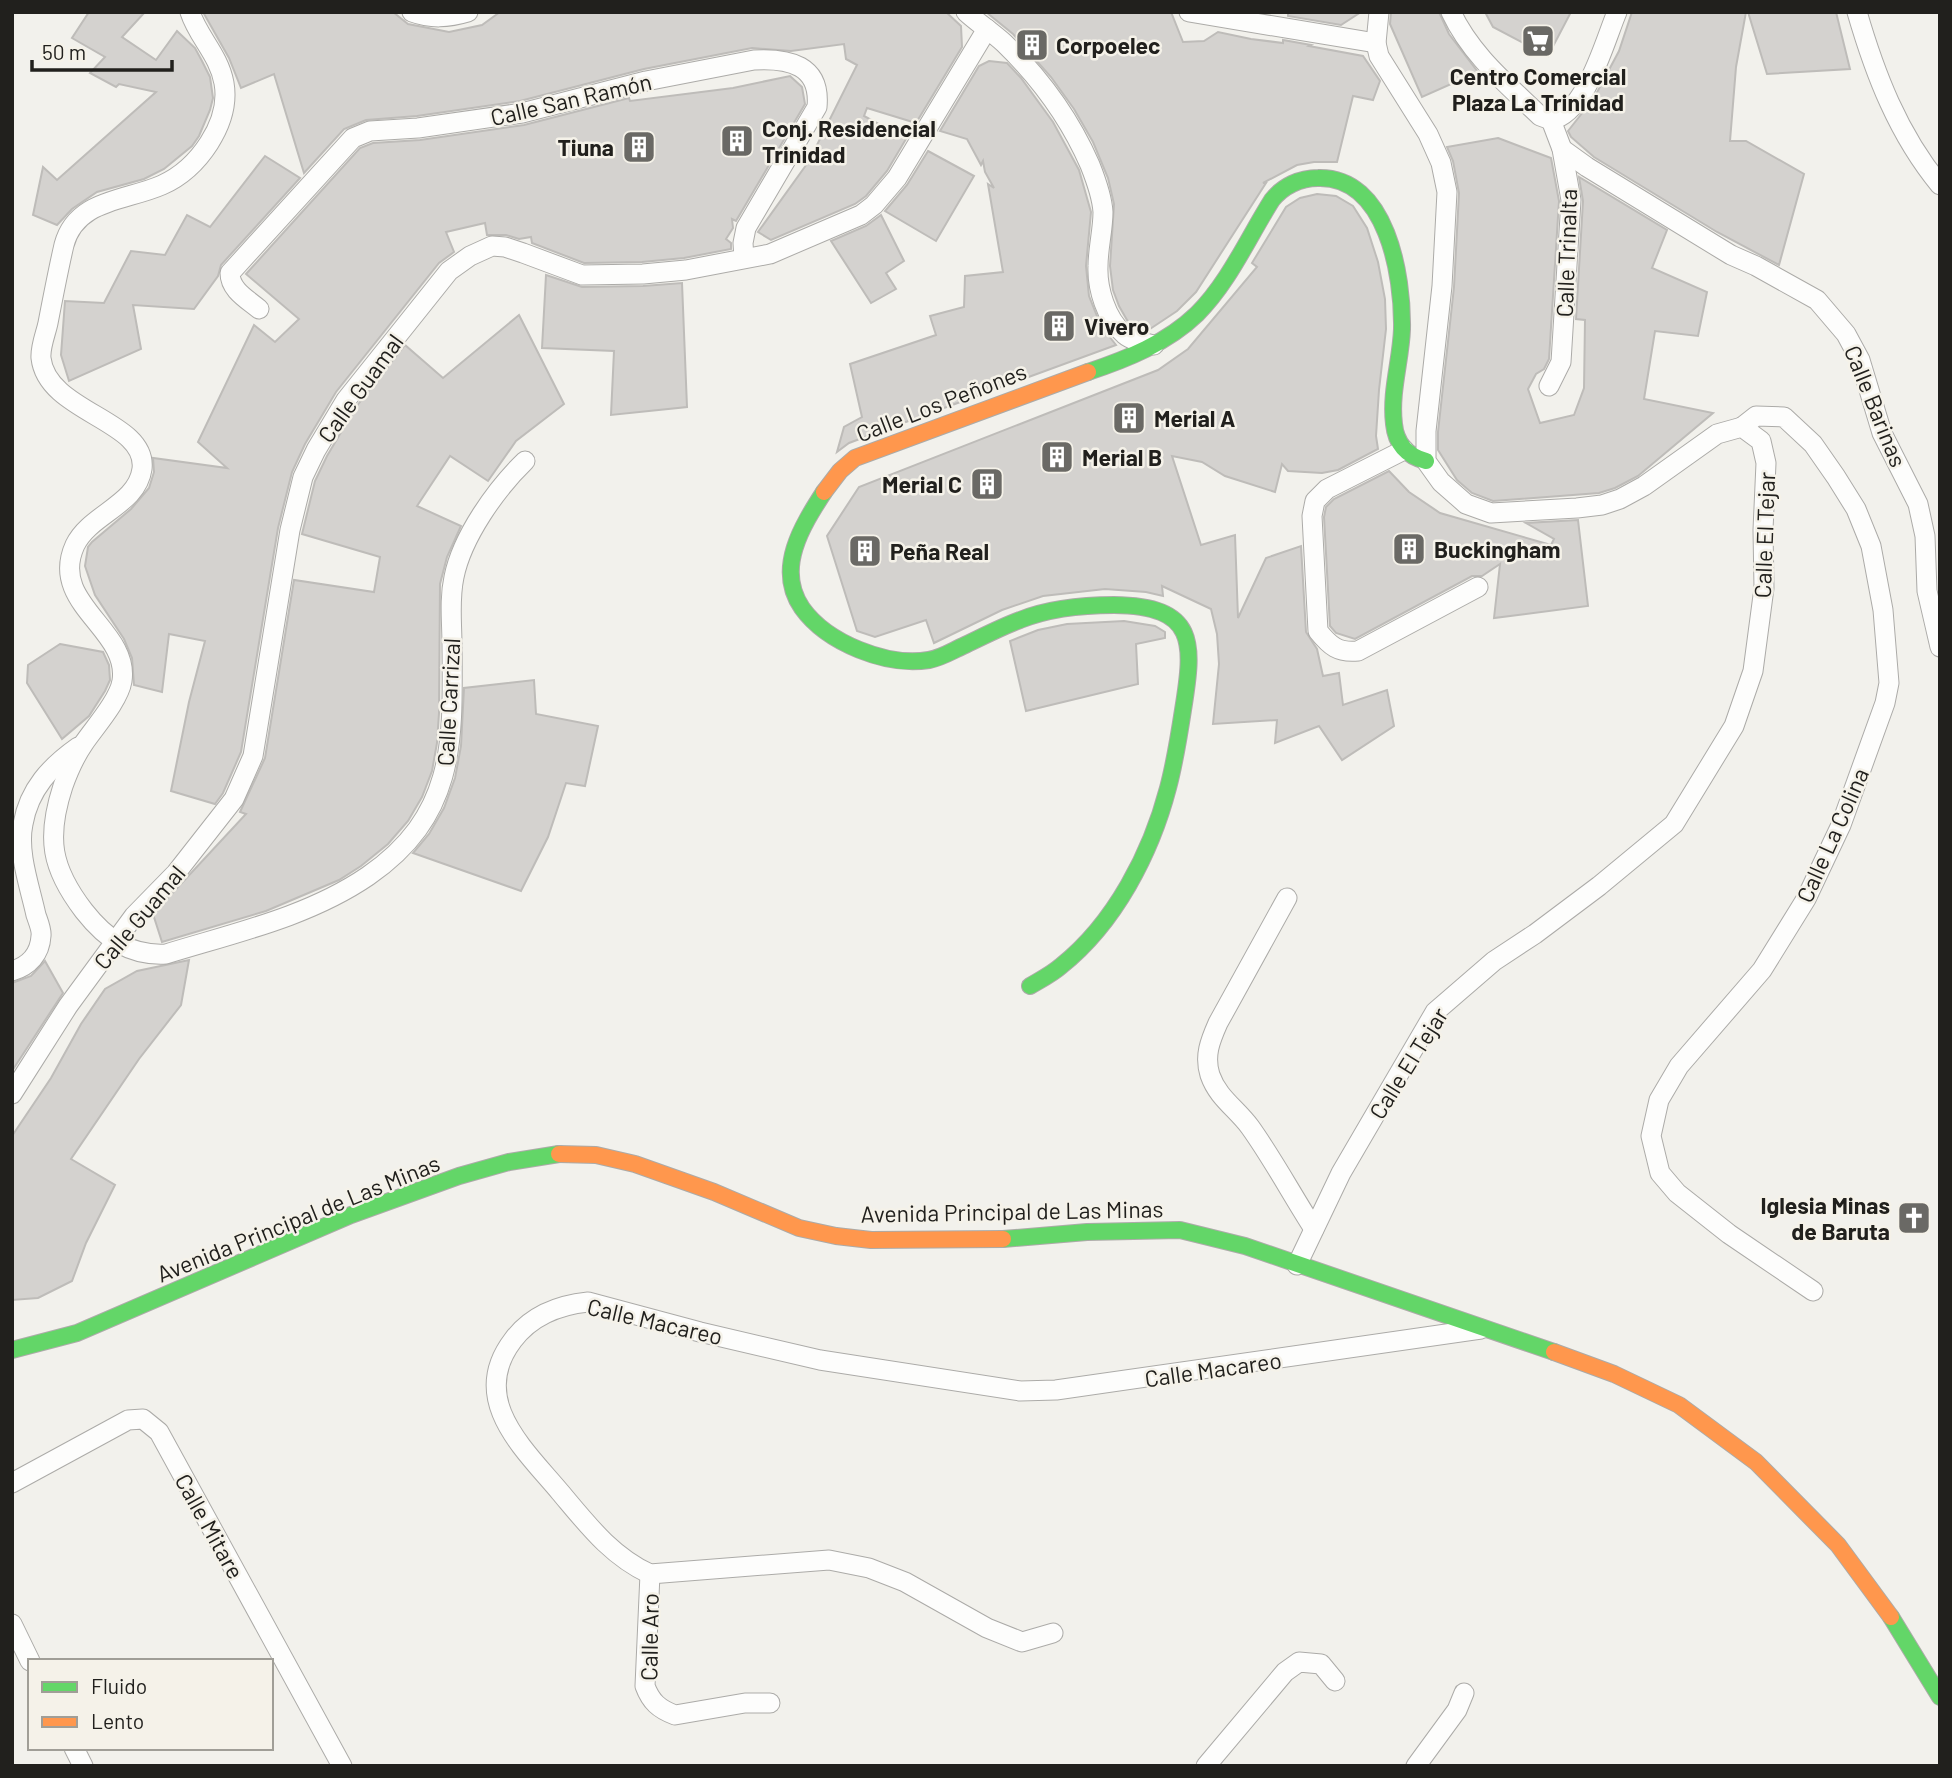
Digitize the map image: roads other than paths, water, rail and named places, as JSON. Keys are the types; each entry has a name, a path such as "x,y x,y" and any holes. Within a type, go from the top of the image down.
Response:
{"street":[{"path":"12,971 31,962 42,935 23,856 22,826 27,808 54,764 83,744 101,722 122,683 121,668 109,638 70,582 69,566 75,545 84,532 96,519 126,497 138,482 142,466 138,450 123,433 64,397 53,387 41,357 65,243 79,217 114,200 164,185 189,166 217,131 225,99 222,77 215,56 190,12"},
{"path":"412,12 440,17 468,12"},
{"path":"966,12 1003,41 1035,76 1065,116 1098,186 1103,211 1098,267 1104,302 1110,316 1125,335 1154,345"},
{"path":"1189,12 1376,43"},
{"path":"1379,12 1376,43 1379,56 1389,76 1428,134 1441,163 1447,192 1442,286 1426,431 1426,461 1441,482 1466,504 1491,513 1602,505 1644,486 1717,434 1742,427"},
{"path":"1451,12 1468,43 1484,61 1540,116 1550,120 1568,113 1581,96 1617,12"},
{"path":"1857,12 1886,96 1917,154 1940,185"},
{"name":"Calle Guamal","path":"12,1094 68,1006 134,916 176,873 218,822 240,789 253,756 290,530 303,477 346,400 449,271 470,256 492,246 523,253 582,275 686,270 770,254 861,215 874,205 897,178 987,29"},
{"name":"Calle San Ramón","path":"259,309 233,288 230,273 353,138 370,131 418,128 522,113 646,81 754,60 795,63 814,81 818,93 817,107 746,228 744,258"},
{"name":"Calle Trinalta","path":"1549,386 1561,362 1571,200 1562,149 1550,120"},
{"name":"Calle Barinas","path":"1562,149 1731,256 1756,266 1817,300 1846,334 1860,360 1882,433 1918,504 1925,536 1927,591 1940,647"},
{"name":"Calle Los Peñones","path":"1031,986 1060,967 1109,913 1128,884 1150,838 1173,772 1180,734 1189,677 1186,633 1171,616 1158,609 1130,605 1093,607 1034,615 936,659 919,663 903,662 870,653 827,633 802,609 793,592 790,572 797,542 828,483 839,469 855,458 1154,345 1189,322 1215,291 1274,198 1289,186 1308,178 1340,180 1364,195 1378,214 1397,282 1402,330 1393,398 1398,441 1404,450"},
{"name":"Calle La Colina","path":"1742,427 1756,416 1784,417 1813,444 1856,509 1871,546 1883,610 1889,683 1875,736 1819,876 1762,970 1712,1031 1690,1051 1675,1074 1659,1100 1651,1136 1660,1173 1676,1192 1730,1234 1814,1291"},
{"name":"Calle El Tejar","path":"1297,1265 1341,1172 1436,1012 1494,961 1599,886 1674,824 1734,726 1753,671 1764,588 1766,463 1761,441 1742,427"},
{"path":"1426,461 1414,458 1404,450 1327,489 1315,501 1312,516 1318,631 1329,646 1344,652 1358,651 1478,587"},
{"name":"Calle Carrizal","path":"83,744 67,774 52,823 57,863 74,898 95,924 132,951 146,955 166,954 293,914 325,901 368,876 402,848 436,799 446,769 451,730 453,649 450,612 454,574 483,514 506,480 525,461"},
{"path":"1287,898 1218,1023 1206,1058 1216,1090 1250,1127 1314,1229"},
{"name":"Avenida Principal de Las Minas","path":"12,1350 77,1334 351,1215 435,1184 509,1162 553,1154 596,1155 635,1164 714,1192 799,1228 836,1236 871,1240 1006,1239 1087,1232 1180,1230 1245,1246 1614,1374 1689,1412 1756,1462 1838,1545 1884,1606 1940,1697"},
{"name":"Calle Macareo","path":"650,1574 612,1551 593,1531 515,1438 499,1405 495,1386 498,1367 506,1349 520,1331 554,1309 569,1304 587,1302 610,1307 700,1332 820,1360 1020,1391 1056,1390 1154,1377 1482,1329"},
{"name":"Calle Mitare","path":"12,1483 128,1420 143,1419 159,1432 342,1766"},
{"path":"650,1574 829,1560 869,1568 905,1583 987,1628 1022,1642 1053,1633"},
{"name":"Calle Aro","path":"650,1574 645,1686 649,1699 664,1711 675,1714 745,1703 770,1703"},
{"path":"12,1624 29,1659"},
{"path":"1206,1766 1284,1672 1299,1662 1321,1664 1335,1681"},
{"path":"1416,1766 1457,1710 1464,1693"},
{"path":"75,1750 83,1766"}],"place":[{"name":"Centro Comercial Plaza La Trinidad","path":"1538,41"},
{"name":"Corpoelec","path":"1032,45"},
{"name":"Conj. Residencial Trinidad","path":"737,141"},
{"name":"Tiuna","path":"639,147"},
{"name":"Vivero","path":"1059,326"},
{"name":"Merial A","path":"1129,418"},
{"name":"Merial B","path":"1057,457"},
{"name":"Merial C","path":"987,484"},
{"name":"Buckingham","path":"1409,549"},
{"name":"Peña Real","path":"865,551"},
{"name":"Iglesia Minas de Baruta","path":"1914,1218"}]}
